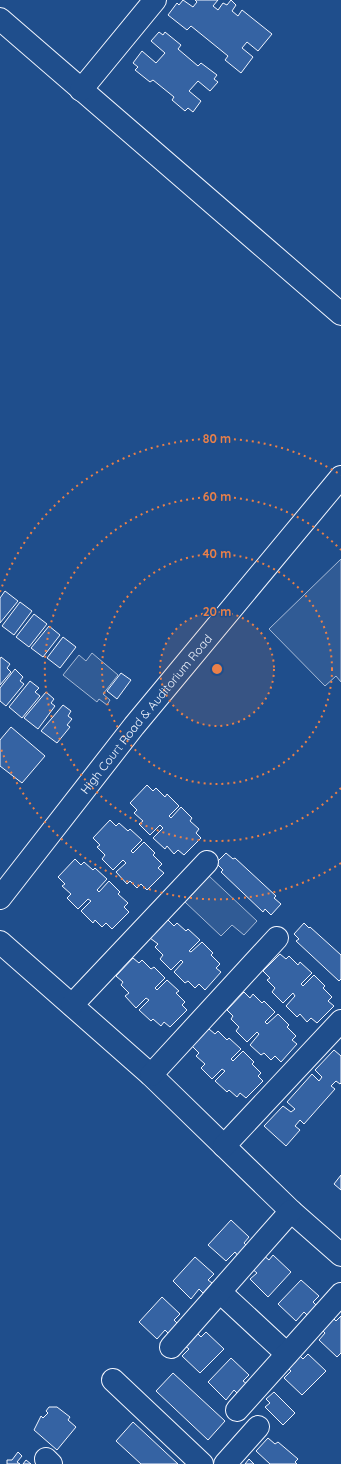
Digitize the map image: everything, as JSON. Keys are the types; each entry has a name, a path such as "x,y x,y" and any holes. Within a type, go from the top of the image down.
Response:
{"street":[{"path":"81,90 155,0"},
{"path":"0,18 81,90 341,314"},
{"name":"High Court Road & Auditorium Road","path":"0,898 134,726 341,477"},
{"path":"72,1005 207,862"},
{"path":"151,1074 277,938"},
{"path":"0,942 151,1074 291,1211 341,1255"},
{"path":"224,1146 341,1020"},
{"path":"171,1347 291,1211"},
{"path":"220,1292 287,1354"},
{"path":"237,1410 341,1294"},
{"path":"113,1380 202,1464"},
{"path":"225,1464 258,1427"}],"shaded area":[{"path":"341,559 341,682 336,676 325,686 269,629"},
{"path":"92,653 118,675 103,694 110,700 107,705 99,699 97,702 63,675 79,655 86,661"},
{"path":"209,876 257,921 244,935 232,925 221,936 185,902"}],"building":[{"path":"183,0 193,7 197,2 195,0 218,0 213,6 218,10 223,3 227,5 231,0 236,5 232,11 238,16 242,10 272,34 258,51 247,42 242,48 253,57 241,73 225,60 228,56 191,26 187,30 168,15 177,3 179,5"},
{"path":"159,32 163,35 165,32 181,45 178,49 198,66 201,63 217,75 214,79 218,82 210,91 198,81 189,91 201,101 193,112 188,108 185,111 172,100 174,97 153,80 150,82 135,70 138,67 133,63 142,51 156,63 165,53 151,41"},
{"path":"5,591 18,601 0,623 0,598"},
{"path":"20,602 32,611 14,635 2,626"},
{"path":"34,614 47,624 29,647 16,637"},
{"path":"49,626 60,635 43,657 31,648"},
{"path":"63,637 76,647 60,668 47,658"},
{"path":"1,657 10,664 7,668 11,672 0,685 0,659"},
{"path":"15,669 23,677 20,681 24,684 6,706 0,701 0,688"},
{"path":"121,673 131,680 117,699 107,691"},
{"path":"30,681 39,688 35,692 40,696 22,718 9,707"},
{"path":"46,692 54,699 51,703 55,706 38,729 24,718"},
{"path":"63,705 71,711 68,716 72,719 67,725 70,727 57,743 41,731"},
{"path":"11,727 45,756 22,783 0,766 0,740"},
{"path":"147,785 153,791 156,788 165,797 167,794 179,806 169,816 171,818 181,807 192,818 190,821 199,829 196,833 201,838 184,855 178,850 174,854 167,846 165,849 153,838 163,828 160,825 150,835 139,824 143,821 134,813 137,810 130,803"},
{"path":"110,820 116,826 119,823 128,831 130,829 142,840 131,851 133,853 144,842 155,853 153,855 162,864 158,868 164,873 147,890 141,884 137,888 130,881 127,884 116,872 126,863 123,860 113,870 102,859 105,855 97,847 100,845 93,838"},
{"path":"226,853 233,859 235,858 276,896 274,898 281,904 271,915 265,909 263,912 221,872 223,870 216,863"},
{"path":"75,859 81,865 84,862 93,870 95,868 107,879 97,890 99,892 109,881 120,892 118,894 128,903 124,907 129,912 112,929 106,923 102,927 95,920 93,923 81,911 91,901 88,899 78,909 67,898 71,894 62,886 65,884 58,877"},
{"path":"168,920 174,926 177,923 186,931 188,929 200,940 189,951 191,952 202,942 213,953 211,955 220,964 216,968 221,972 205,990 199,984 195,988 188,981 185,983 174,972 183,962 181,960 171,970 160,959 163,955 155,947 158,944 150,938"},
{"path":"304,923 341,955 341,979 339,981 296,941 299,939 294,934"},
{"path":"280,954 286,959 289,956 298,965 300,962 312,973 301,984 303,986 314,975 325,986 323,988 332,997 328,1001 334,1006 317,1023 311,1018 307,1022 300,1014 297,1017 286,1006 295,996 293,993 283,1003 272,992 275,988 267,980 270,978 263,971"},
{"path":"133,958 139,963 142,960 151,969 154,967 165,978 155,988 157,990 167,980 179,991 176,993 185,1002 182,1005 187,1010 170,1027 164,1022 161,1026 153,1019 151,1021 139,1010 149,1000 146,998 136,1008 125,996 129,993 121,985 123,982 116,976"},
{"path":"244,992 250,998 253,994 262,1003 264,1001 275,1012 265,1022 267,1024 278,1014 289,1025 287,1027 296,1036 292,1040 297,1044 281,1062 275,1056 271,1060 264,1053 261,1055 250,1045 259,1034 257,1032 247,1042 236,1031 239,1027 231,1019 233,1016 227,1010"},
{"path":"209,1029 215,1034 218,1031 227,1040 229,1038 241,1049 231,1059 233,1061 243,1051 254,1062 252,1064 261,1073 258,1076 263,1081 246,1098 240,1093 237,1097 229,1090 227,1092 215,1081 225,1071 222,1069 212,1079 201,1068 205,1064 196,1056 199,1053 192,1046"},
{"path":"334,1050 341,1056 341,1083 340,1084 336,1081 331,1086 335,1089 304,1124 300,1120 295,1126 300,1130 286,1146 264,1126 283,1106 291,1112 295,1109 287,1102 312,1074 319,1081 322,1077 315,1070"},
{"path":"341,1175 341,1190 334,1184"},
{"path":"231,1220 249,1237 244,1243 247,1246 238,1256 235,1252 226,1261 208,1245"},
{"path":"263,1255 269,1260 273,1255 291,1272 268,1297 250,1279 257,1273 251,1268"},
{"path":"195,1257 214,1274 208,1280 212,1283 203,1293 199,1289 191,1299 173,1281"},
{"path":"301,1280 319,1296 313,1302 317,1306 308,1316 304,1312 296,1321 278,1304"},
{"path":"162,1297 180,1314 174,1320 178,1324 169,1334 165,1330 157,1339 139,1322"},
{"path":"341,1316 341,1353 337,1357 319,1340 325,1333 321,1329 332,1317 336,1321"},
{"path":"196,1332 201,1337 206,1332 224,1349 200,1373 182,1356 189,1349 184,1345"},
{"path":"298,1354 303,1359 308,1354 326,1371 302,1395 284,1378 291,1371 286,1366"},
{"path":"231,1358 249,1375 243,1381 247,1384 238,1394 234,1390 226,1400 208,1382"},
{"path":"173,1373 225,1421 208,1440 156,1391"},
{"path":"274,1392 295,1413 283,1425 265,1407 270,1403 266,1399"},
{"path":"49,1407 57,1407 70,1417 68,1420 76,1427 57,1450 34,1430 41,1416 43,1418 48,1413 46,1411"},
{"path":"133,1422 178,1464 141,1464 116,1441"},
{"path":"268,1438 275,1444 278,1442 298,1459 295,1462 297,1464 270,1464 256,1451"},
{"path":"18,1452 22,1456 17,1462 20,1464 7,1464 7,1460 12,1460"},
{"path":"249,1459 254,1464 245,1464"},
{"path":"26,1460 31,1464 23,1464"}]}
